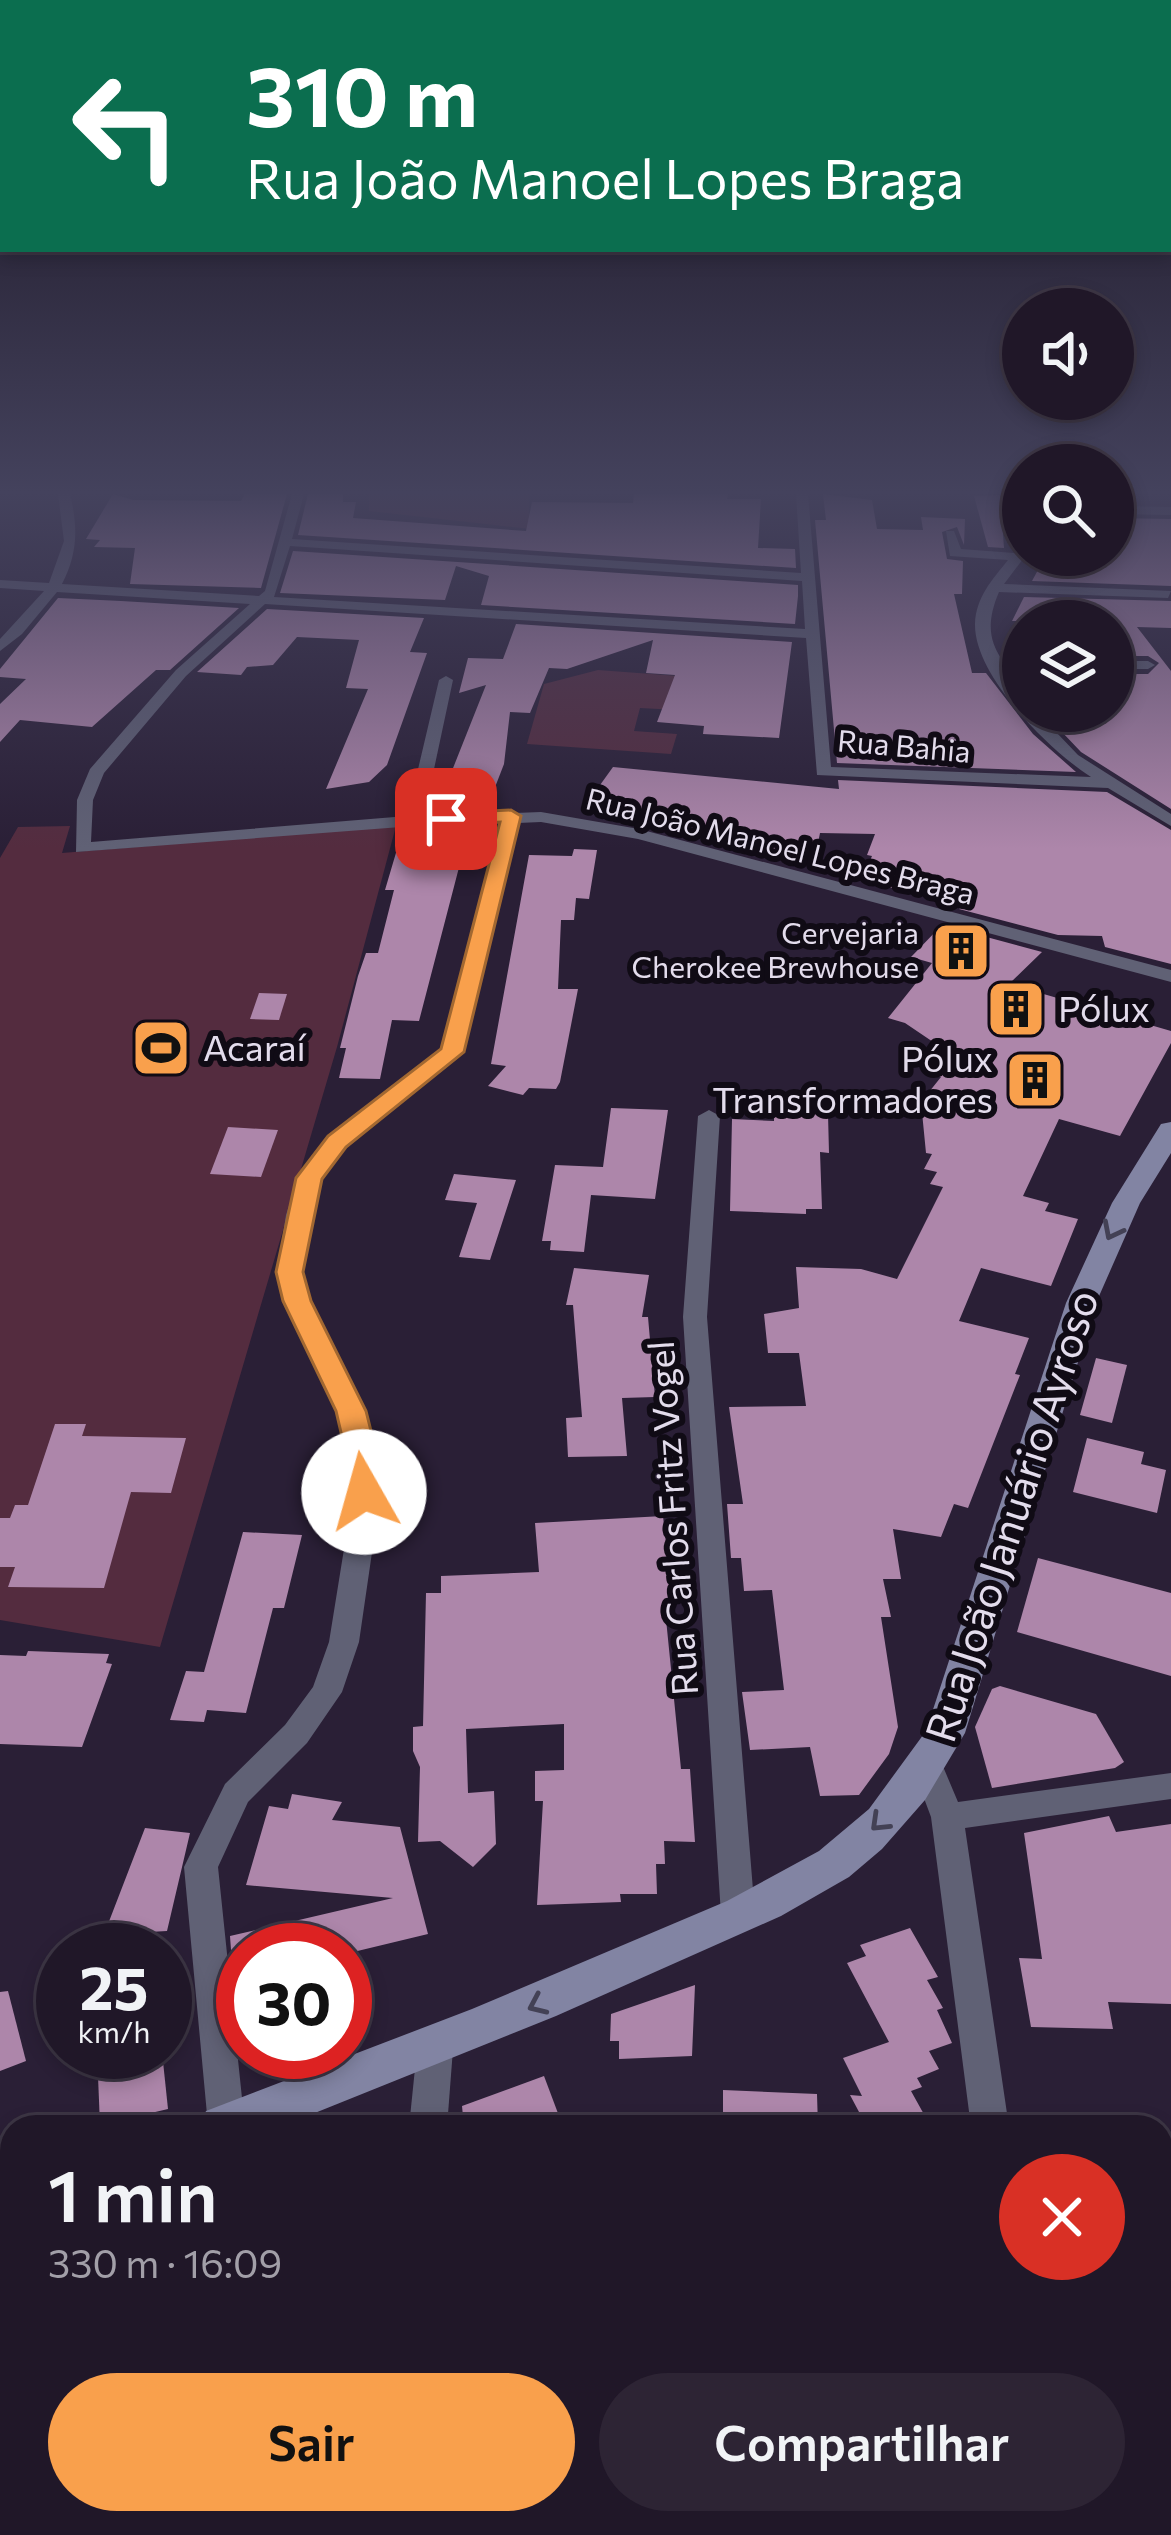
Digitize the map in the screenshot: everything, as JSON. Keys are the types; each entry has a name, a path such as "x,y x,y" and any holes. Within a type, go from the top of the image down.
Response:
{"main road":[{"name":"Rua João Januário Ayroso","path":"255,2115 435,2049 738,1915 834,1864 887,1818 928,1766 945,1732 1088,1286 1126,1203 1171,1130"}],"street":[{"path":"0,647 34,612"},
{"name":"Rua João Manoel Lopes Braga","path":"253,612 181,673 108,756 85,800 82,848 511,816 590,823 1171,976"},
{"path":"452,612 810,634"},
{"name":"Rua Bahia","path":"808,612 823,772 1111,783"},
{"path":"985,612 982,623 1002,673"},
{"path":"996,664 1002,664"},
{"path":"1134,665 1148,665"},
{"path":"414,821 446,680"},
{"path":"1044,732 1054,744 1171,821"},
{"path":"224,2115 201,1867 236,1792 296,1734 327,1692 344,1642 363,1518 365,1467 351,1411 297,1301 290,1272 298,1215 309,1178 337,1142 452,1052 511,816"},
{"name":"Rua Carlos Fritz Vogel","path":"709,1116 694,1317 738,1915"},
{"path":"928,1766 947,1817 988,2115"},
{"path":"947,1817 1171,1786"},
{"path":"429,2115 435,2049"}],"shaded area":[{"path":"598,670 705,678 696,711 640,708 634,731 677,734 671,754 527,744 544,684"},
{"path":"70,826 62,853 396,826 337,1047 160,1647 0,1620 0,858 18,827"}],"building":[{"path":"46,612 234,612 170,670 156,670 92,727 20,720 0,742 0,704 26,679 0,677 0,669"},
{"path":"263,612 424,618 410,652 427,653 387,765 369,782 326,789 368,689 346,688 359,640 297,637 273,665 247,667 241,675 197,672"},
{"path":"602,612 796,612 795,624"},
{"path":"823,612 958,612 972,673 986,673 1002,694 1002,732 1031,732 1076,772 837,763"},
{"path":"1134,612 1171,612 1171,628 1137,627 1171,671 1171,809 1081,752 1062,732 1134,732 1134,674 1148,674 1159,663 1148,656 1134,656"},
{"path":"516,624 792,642 779,738 703,734 704,726 657,722 675,675 646,673 653,640 567,669 549,668 530,713 510,712 504,764 492,795 479,794 475,810 436,811 486,685 459,693 468,658 503,659"},
{"path":"613,767 839,789 838,780 1107,792 1171,830 1171,964 1105,947 1102,936 1058,935 959,909 968,901 869,884 874,866 868,865 872,856 867,855 875,834 820,833 817,848 782,844 779,855 755,852 758,835 624,809 627,802 590,799"},
{"path":"469,829 419,1021 392,1020 380,1079 339,1078 346,1048 340,1048 358,976 366,953 378,953 394,890 385,890 398,846 411,846 415,831"},
{"path":"574,849 597,850 589,899 576,898 574,920 561,920 558,989 578,989 560,1082 556,1089 529,1088 523,1095 488,1086 506,1066 491,1064 529,855 572,856"},
{"path":"942,925 1042,952 1009,984 1171,1031 1171,1043 1120,1136 1059,1119 1023,1196 1049,1203 1045,1211 1078,1219 1051,1286 981,1268 959,1321 1029,1338 1015,1374 1020,1375 968,1508 954,1504 941,1537 893,1529 901,1579 883,1579 891,1617 881,1617 898,1727 889,1754 859,1795 820,1796 810,1747 750,1750 742,1692 784,1690 772,1590 744,1591 741,1558 731,1558 727,1504 743,1504 729,1407 806,1406 799,1353 768,1353 764,1314 799,1308 796,1267 861,1269 897,1279 943,1187 930,1184 937,1172 924,1169 932,1154 926,1153 921,1102 941,1077 930,1074 934,1067 928,1065 942,1048 905,1023 888,1018 932,963 911,957"},
{"path":"259,993 287,994 279,1020 250,1019"},
{"path":"611,1108 668,1110 655,1199 591,1195 584,1252 550,1250 551,1241 542,1241 555,1165 603,1167"},
{"path":"774,1111 828,1114 829,1153 820,1152 822,1209 806,1209 806,1214 730,1211 732,1119 774,1121"},
{"path":"228,1127 278,1130 261,1177 210,1174"},
{"path":"454,1174 516,1180 490,1260 459,1257 477,1203 445,1200"},
{"path":"574,1268 649,1275 642,1317 648,1317 655,1397 622,1398 627,1456 568,1457 566,1418 582,1417 573,1305 566,1305"},
{"path":"1096,1358 1127,1365 1112,1423 1080,1415"},
{"path":"55,1424 86,1424 82,1436 186,1438 171,1493 131,1492 104,1588 8,1587 15,1567 0,1567 0,1518 10,1518 15,1505 28,1505"},
{"path":"1087,1438 1144,1452 1141,1464 1166,1470 1157,1513 1073,1492"},
{"path":"663,1516 672,1599 664,1599 681,1769 690,1769 695,1842 664,1841 665,1864 656,1864 657,1894 620,1894 621,1902 537,1905 543,1801 535,1801 535,1771 564,1770 564,1724 466,1729 468,1793 494,1791 496,1844 473,1867 440,1841 418,1842 420,1767 413,1751 413,1727 423,1726 426,1593 441,1593 441,1576 539,1572 535,1523"},
{"path":"243,1532 302,1535 284,1608 273,1608 246,1713 207,1710 204,1722 170,1720 186,1671 204,1672"},
{"path":"1038,1558 1171,1593 1171,1676 1017,1632"},
{"path":"28,1651 109,1654 106,1663 112,1664 82,1747 0,1744 0,1655 26,1656"},
{"path":"1000,1686 1096,1714 1124,1762 1115,1768 992,1788 975,1727 992,1689"},
{"path":"292,1794 342,1802 332,1820 400,1827 428,1934 372,1947 372,1923 286,1923 393,1898 246,1885 269,1806 288,1809"},
{"path":"1109,1816 1116,1832 1171,1824 1171,2004 1108,2002 1113,2029 1031,2027 1019,1958 1042,1959 1024,1833"},
{"path":"145,1828 190,1833 169,1923 108,1923"},
{"path":"910,1928 938,1977 927,1980 943,2008 937,2010 952,2043 929,2051 939,2069 917,2078 922,2087 911,2091 924,2115 861,2115 850,2095 862,2096 843,2058 889,2042 847,1963 866,1956 860,1945"},
{"path":"695,1985 692,2056 619,2059 619,2041 610,2041 611,2014"},
{"path":"8,1991 26,2061 0,2071 0,1992"},
{"path":"544,2076 559,2115 463,2115 462,2106"},
{"path":"98,2079 165,2079 168,2109 142,2115 100,2115"},
{"path":"723,2090 817,2094 818,2115 723,2115"}],"place":[{"name":"Cervejaria Cherokee Brewhouse","path":"961,951"},
{"name":"Pólux","path":"1016,1009"},
{"name":"Acaraí","path":"161,1048"},
{"name":"Pólux Transformadores","path":"1035,1080"}],"route":[{"path":"364,1492 365,1467 351,1411 297,1301 290,1272 309,1178 337,1142 452,1052 511,816 446,819"}]}
